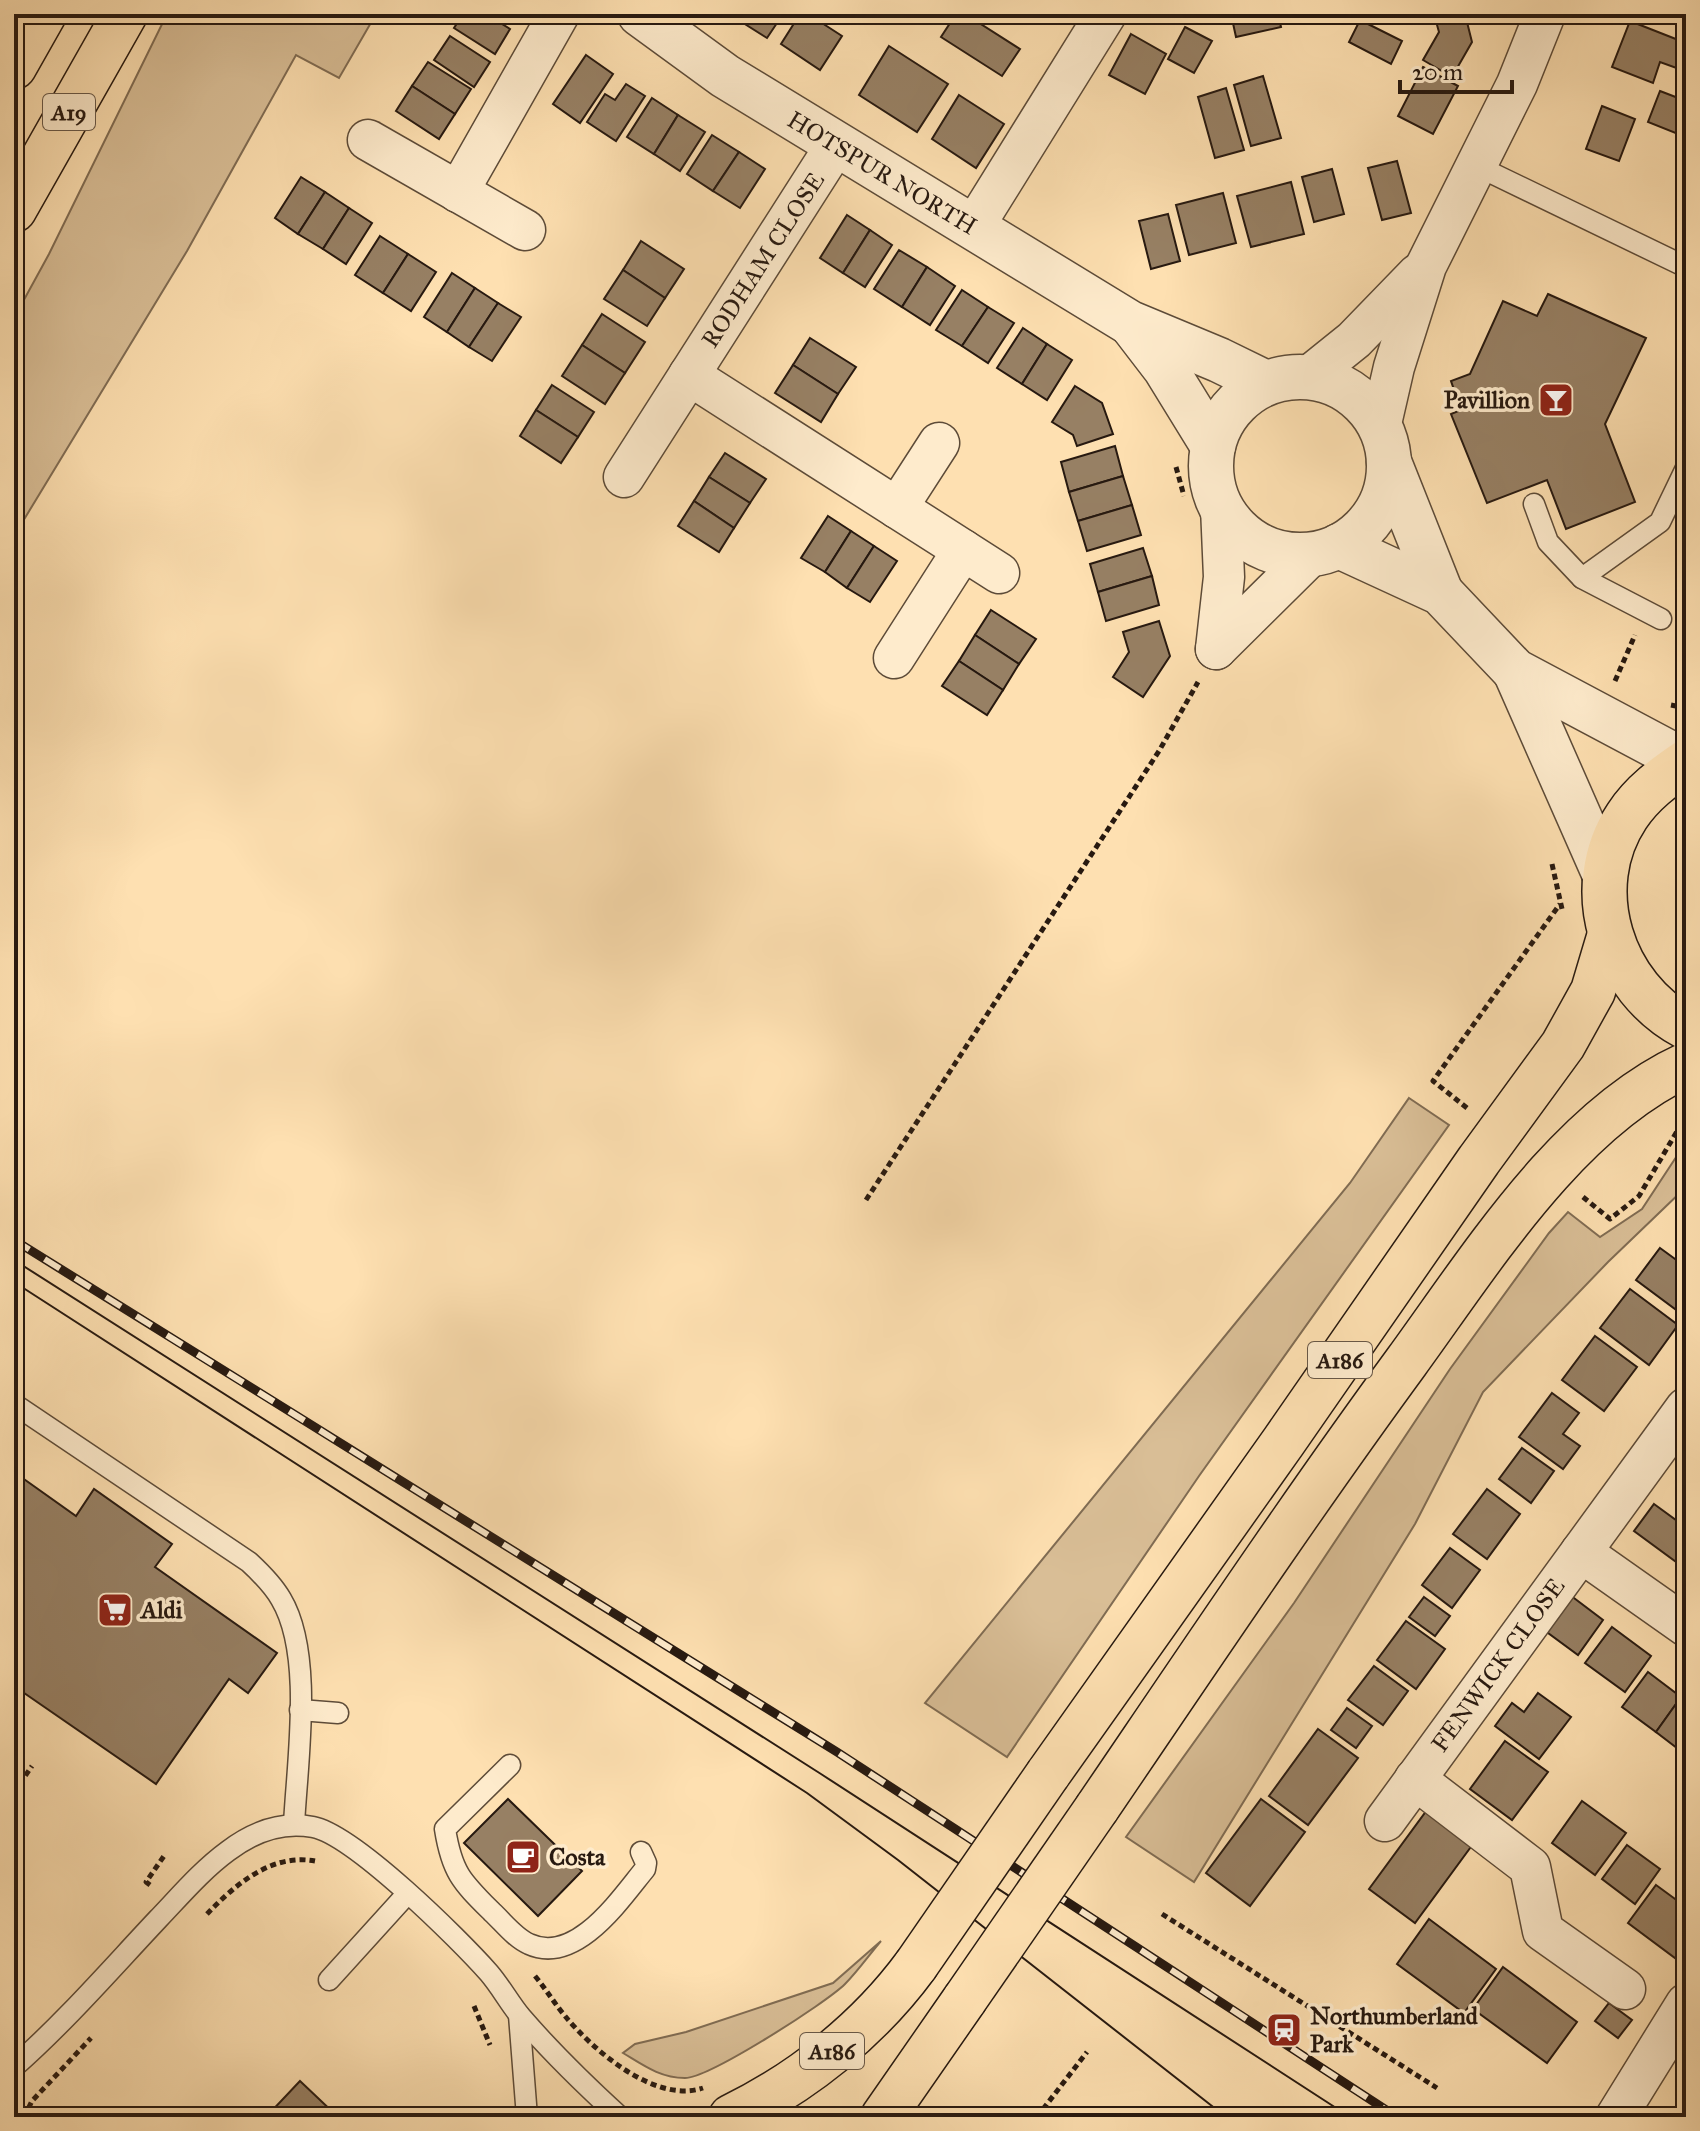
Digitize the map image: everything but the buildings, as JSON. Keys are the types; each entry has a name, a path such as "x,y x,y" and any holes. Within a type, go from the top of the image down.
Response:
{"main road":[{"path":"14,67 44,14"},
{"name":"A19","path":"14,210 125,14"},
{"name":"A186","path":"1686,762 1665,776 1626,816 1611,848 1604,873 1604,900 1610,934 1622,964 1637,988 1686,1027"},
{"name":"A186","path":"719,2102 799,2076 878,2013 916,1965 1479,1160 1563,1045 1593,991 1610,934"},
{"name":"A186","path":"883,2117 1326,1472 1498,1236 1590,1130 1635,1095 1686,1065"}],"street":[{"path":"458,192 559,14"},
{"name":"HOTSPUR NORTH","path":"640,14 714,69 1130,323"},
{"path":"973,228 1106,14"},
{"path":"1216,649 1326,550 1351,539 1373,518 1385,491 1385,445 1394,367 1426,266 1517,84 1545,14"},
{"path":"368,140 525,230"},
{"name":"RODHAM CLOSE","path":"624,477 836,145"},
{"path":"1194,453 1232,408 1254,389 1287,380 1373,323 1426,266"},
{"path":"1130,323 1219,360 1287,380 1334,383 1356,397 1385,445 1441,593 1515,671 1686,762"},
{"path":"1130,323 1165,368 1194,453 1212,477 1204,505 1224,577 1216,649"},
{"name":"RODHAM CLOSE","path":"689,375 999,573"},
{"path":"897,508 939,443"},
{"path":"1204,505 1230,521 1254,542 1283,553 1326,550 1441,593"},
{"path":"894,658 963,550"},
{"path":"1515,671 1604,873"},
{"name":"FENWICK CLOSE","path":"1385,1821 1686,1408"},
{"path":"1581,1552 1686,1626"},
{"path":"1415,1779 1530,1867 1543,1931 1625,1989"},
{"path":"1616,2117 1686,2004"}],"lane":[{"path":"1477,166 1686,267"},
{"path":"1582,578 1660,522 1686,468"},
{"path":"1534,504 1548,542 1582,578 1653,615"},
{"path":"14,1404 249,1562 268,1579 283,1602 294,1629 300,1668 294,1825"},
{"path":"300,1710 338,1713"},
{"path":"510,1765 445,1829 452,1862 463,1883 528,1944 538,1947 568,1944 598,1925 645,1869 641,1852"},
{"path":"14,2067 224,1853 261,1831 294,1825 314,1827 340,1838 371,1861 479,1962 502,1988 519,2015 620,2117"},
{"path":"329,1980 407,1894"},
{"path":"519,2015 527,2117"}],"path":[{"path":"1194,453 1204,505"},
{"path":"1622,689 1613,685 1653,615"},
{"path":"866,1200 1159,751 1216,649"},
{"path":"1668,705 1686,708"},
{"path":"1550,854 1564,918"},
{"path":"14,1792 32,1766"},
{"path":"196,1925 227,1894 267,1867 296,1859 326,1865"},
{"path":"1162,1914 1437,2088"},
{"path":"467,1996 481,2020 493,2055"},
{"path":"24,2117 38,2093 93,2035"},
{"path":"1037,2117 1087,2052"},
{"path":"608,2057 627,2072 667,2089 697,2090 719,2102"},
{"path":"1475,2111 1483,2117"}],"shaded area":[{"path":"167,14 376,14 339,78 296,55 187,251 14,536 14,318 49,254"},
{"path":"1409,1098 1449,1125 1199,1476 1007,1757 925,1703 1350,1183"},
{"path":"1686,1142 1686,1187 1608,1262 1483,1392 1415,1524 1194,1882 1126,1837 1294,1603 1450,1369 1549,1233 1568,1212 1600,1237 1642,1209"},
{"path":"881,1941 850,1979 834,1993 767,2038 698,2075 685,2078 668,2076 623,2053 635,2044 686,2032 833,1983"}],"tram line":[{"path":"14,1260 821,1774 1350,2117"},
{"path":"14,1282 807,1793 898,1860 1226,2117"}],"railway":[{"path":"14,1240 837,1752 1397,2117"}],"place":[{"name":"Pavillion","path":"1556,400"},
{"name":"Aldi","path":"115,1610"},
{"name":"Costa","path":"523,1857"},
{"name":"Northumberland Park","path":"1284,2030"}]}
